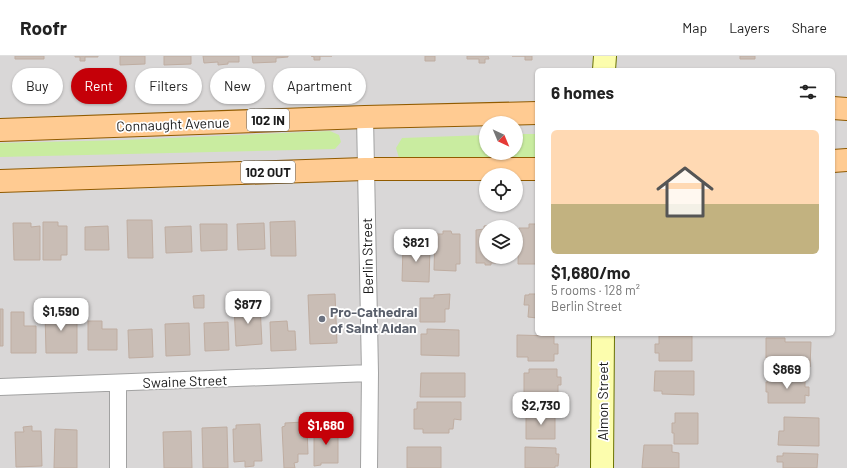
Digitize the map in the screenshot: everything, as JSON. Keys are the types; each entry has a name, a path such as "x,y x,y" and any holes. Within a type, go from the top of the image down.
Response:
{"main road":[{"path":"835,108 847,108"},
{"name":"Connaught Avenue","path":"0,130 365,117 535,113"},
{"path":"835,161 847,160"},
{"name":"102 OUT","path":"0,181 366,168 535,169"}],"street":[{"path":"604,56 604,68"},
{"name":"Berlin Street","path":"365,117 370,373 368,468"},
{"name":"Almon Street","path":"602,468 603,336"},
{"name":"Swaine Street","path":"0,387 370,373"},
{"path":"118,383 118,468"}],"shaded area":[{"path":"0,56 847,56 847,468 0,468"}],"green space":[{"path":"330,131 339,135 341,142 335,149 0,157 0,143 124,140"},
{"path":"523,134 535,134 535,158 523,158"},
{"path":"479,135 479,158 399,158 396,148 402,138"}],"building":[{"path":"15,56 44,56 44,59 15,59"},
{"path":"75,56 98,57 85,57 85,61 80,61 80,57"},
{"path":"120,56 145,56 145,64 120,65"},
{"path":"164,56 191,56 191,64 164,65"},
{"path":"203,56 239,56 239,62 228,62 228,64 218,65 218,62 204,63"},
{"path":"252,56 288,57 276,58 276,62 253,63"},
{"path":"311,56 320,56 320,60 314,60 314,57"},
{"path":"425,56 435,56 435,61 425,61"},
{"path":"467,56 488,56 489,59 485,59 485,63 479,63 479,59 467,59"},
{"path":"525,56 532,56 532,60 525,60"},
{"path":"740,56 755,56 755,59 740,59"},
{"path":"127,220 152,220 153,258 128,258"},
{"path":"295,221 296,256 271,256 270,222"},
{"path":"43,222 58,222 58,226 67,226 67,255 61,255 61,260 43,260"},
{"path":"13,223 31,223 31,227 40,226 40,260 14,260"},
{"path":"264,223 265,249 238,250 237,224"},
{"path":"200,224 227,224 227,250 201,251"},
{"path":"529,224 535,224 535,264 523,264 523,228 529,228"},
{"path":"108,226 109,250 85,250 85,227"},
{"path":"191,226 192,252 166,253 165,227"},
{"path":"476,230 479,230 479,263 476,263"},
{"path":"443,231 451,231 452,234 460,234 460,264 456,264 456,271 434,270 435,234 443,234"},
{"path":"411,242 422,242 421,247 430,247 429,282 402,281 403,247 411,247"},
{"name":"Pro-Cathedral of Saint Aidan","path":"335,294 337,343 310,344 308,295"},
{"path":"450,294 449,309 445,309 445,322 420,322 420,298 434,298 434,295"},
{"path":"535,294 535,318 528,317 529,305 524,305 525,295"},
{"path":"204,295 204,308 194,308 193,296"},
{"path":"260,305 262,344 236,346 234,306"},
{"path":"0,309 3,309 3,346 0,346"},
{"path":"11,312 24,312 24,326 36,326 36,353 11,353"},
{"path":"45,312 77,312 77,353 46,353"},
{"path":"88,321 102,321 102,329 117,329 117,350 88,350"},
{"path":"287,321 288,331 295,331 296,350 271,351 270,322"},
{"path":"228,322 229,350 205,351 204,323"},
{"path":"189,323 190,355 166,356 165,324"},
{"path":"152,329 153,357 129,358 128,330"},
{"path":"427,329 459,330 459,356 421,355 421,334 427,334"},
{"path":"517,335 554,336 554,344 558,344 558,354 554,354 554,361 528,361 528,357 517,357"},
{"path":"659,336 692,336 692,361 659,361 659,353 655,353 655,344 659,344"},
{"path":"766,338 785,338 785,342 811,342 810,367 766,367"},
{"path":"529,369 557,369 557,377 561,377 561,385 558,385 558,393 554,393 554,397 531,397 531,393 524,393 524,373 529,373"},
{"path":"655,371 694,371 694,395 662,394 662,391 654,391"},
{"path":"421,373 465,373 465,397 420,397"},
{"path":"769,378 805,378 805,387 809,387 809,396 805,395 805,403 768,403 766,382 768,382"},
{"path":"417,402 461,402 461,420 454,419 453,429 449,429 449,433 423,433 423,429 414,429 414,409 417,409"},
{"path":"533,412 555,412 555,439 526,439 526,416 533,416"},
{"path":"675,413 698,413 698,444 674,444 672,423 675,423"},
{"path":"784,417 819,418 819,446 778,445 779,431 784,431"},
{"path":"304,422 304,427 307,427 308,454 298,454 298,462 294,463 295,468 284,468 282,427 285,426 285,423"},
{"path":"260,424 262,461 254,461 254,466 245,467 245,461 234,462 233,429 236,429 236,425"},
{"path":"32,426 32,431 41,431 42,466 16,467 15,432 24,432 23,427"},
{"path":"227,427 228,468 203,468 202,428"},
{"path":"338,427 338,463 321,463 321,465 314,466 314,433 316,433 316,428"},
{"path":"55,429 77,430 77,468 54,468"},
{"path":"191,431 192,468 164,468 163,432"},
{"path":"644,445 672,445 672,452 679,453 679,468 642,468"},
{"path":"407,447 441,447 441,468 407,468"},
{"path":"525,447 556,448 556,454 559,454 558,466 555,466 555,468 525,468"},
{"path":"783,453 818,454 817,468 783,468 783,462 777,462 777,456 783,456"}],"place":[{"name":"Pro-Cathedral of Saint Aidan","path":"322,319"}]}
